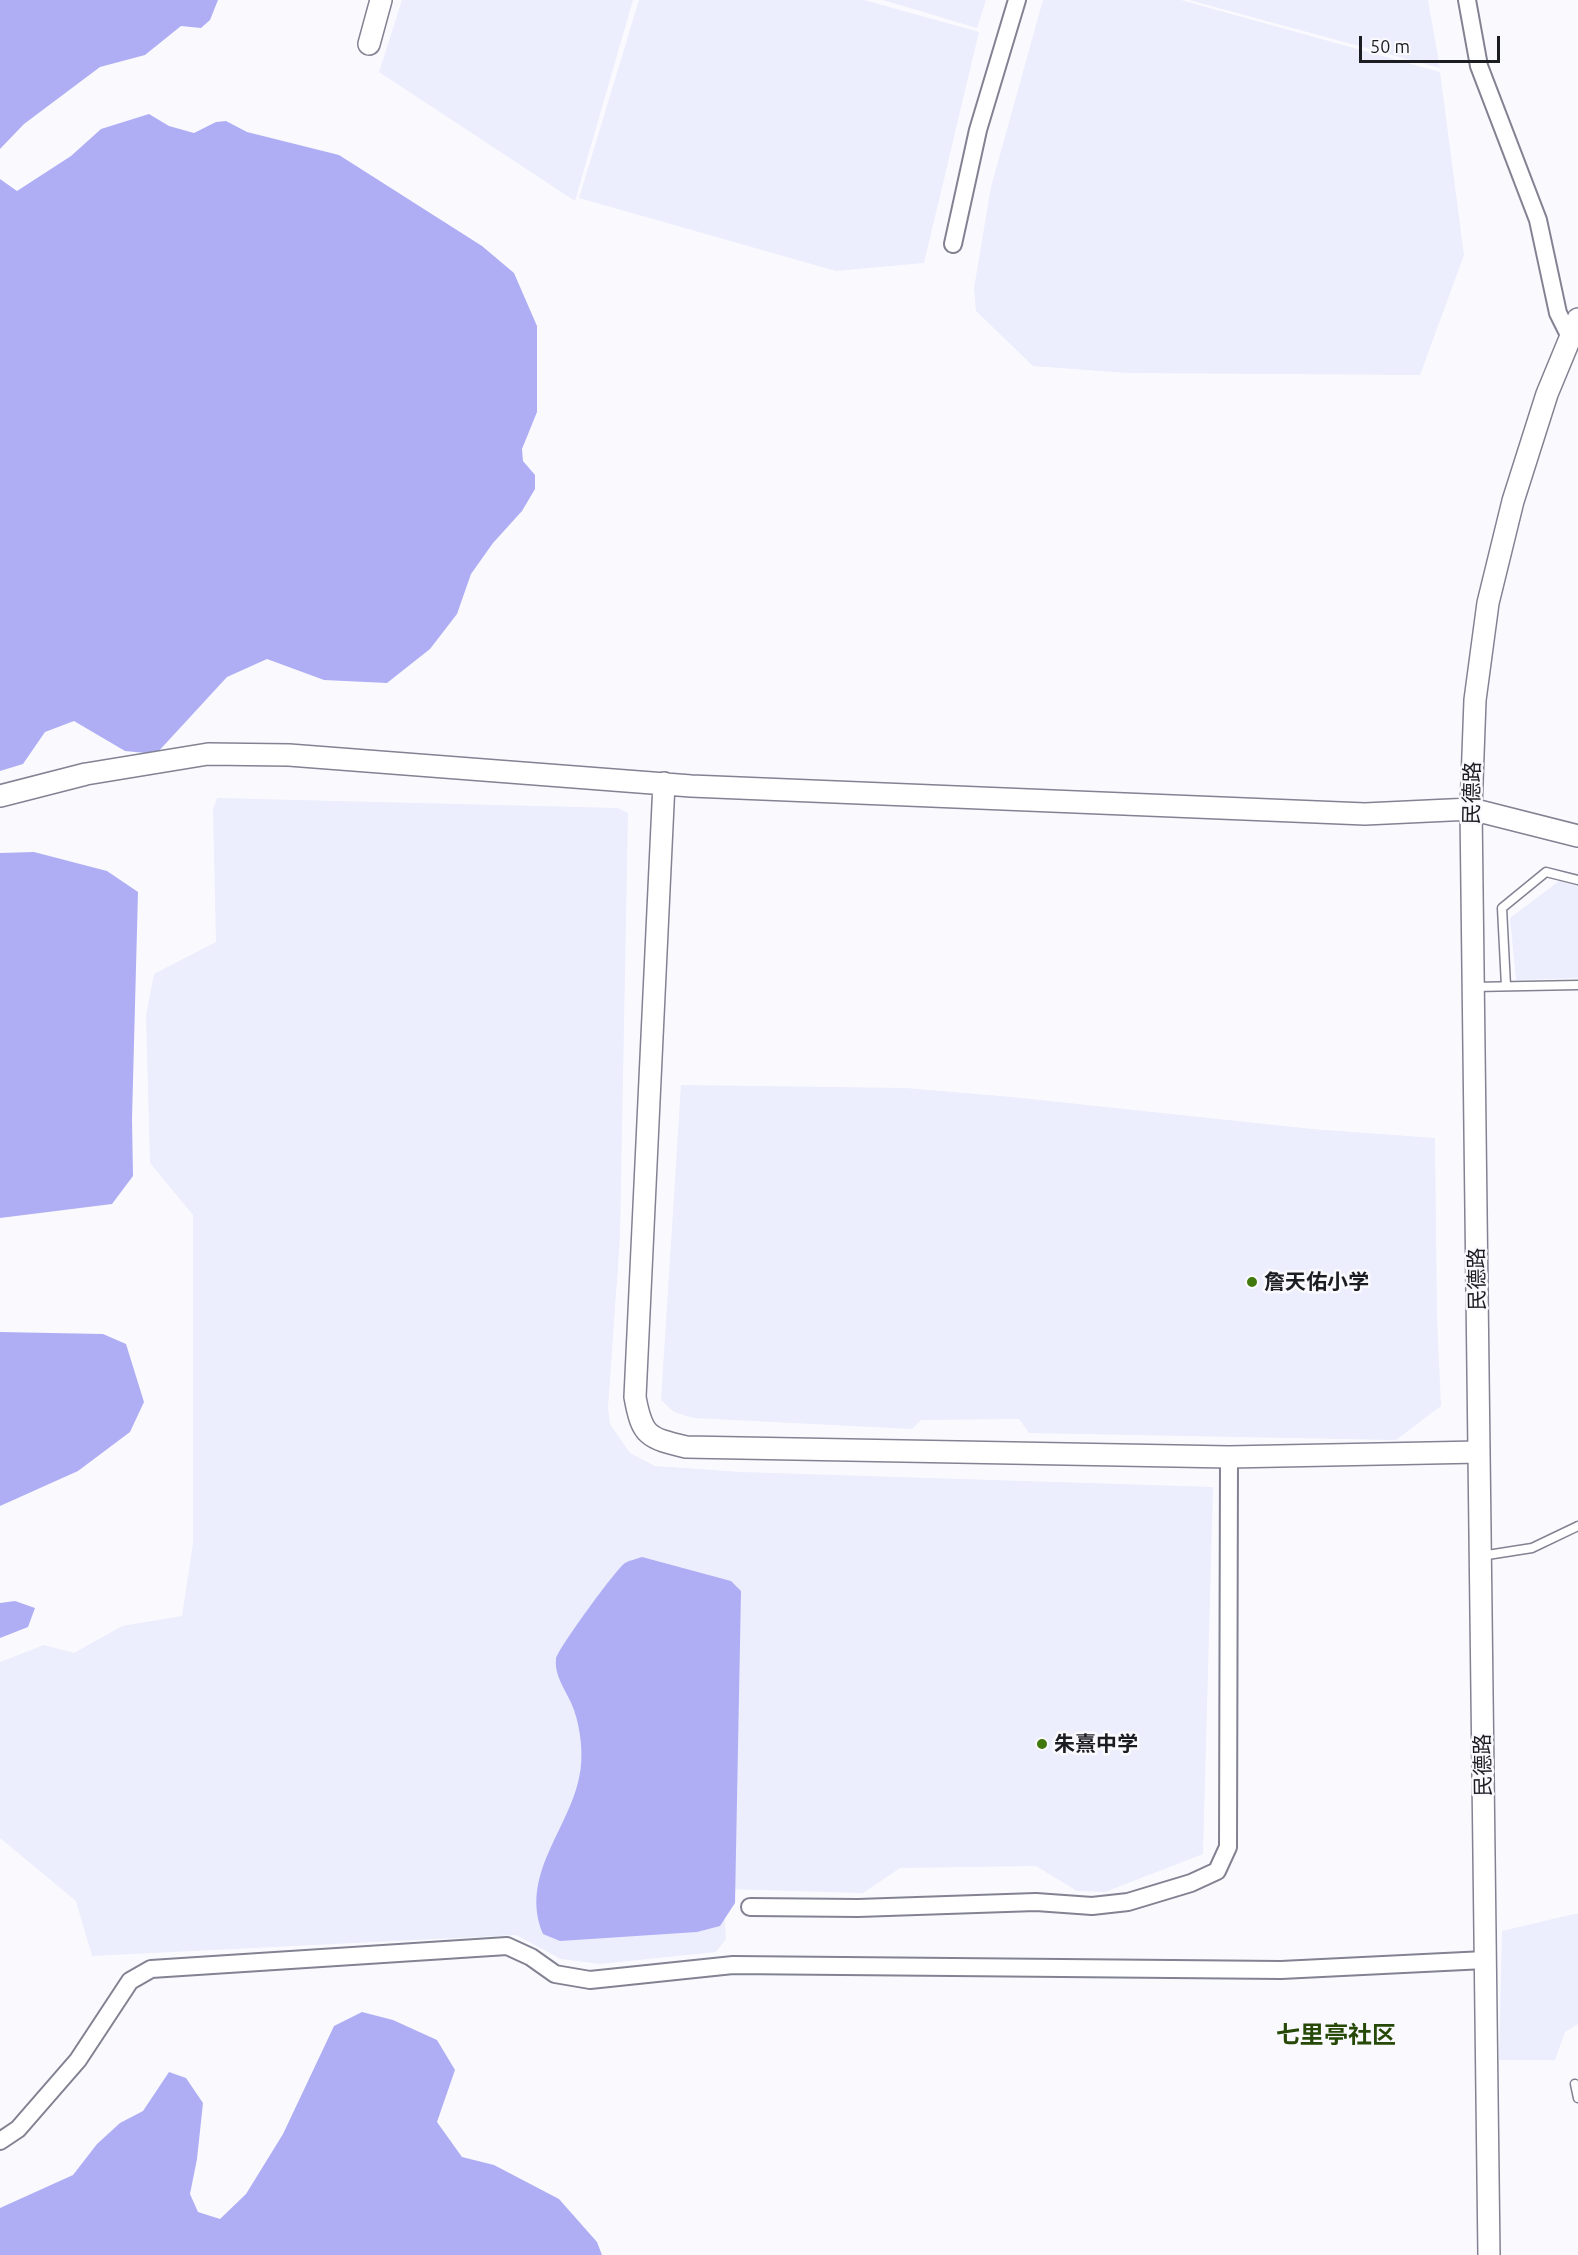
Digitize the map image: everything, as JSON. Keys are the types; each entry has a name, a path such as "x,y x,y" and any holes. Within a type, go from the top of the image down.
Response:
{"street":[{"path":"369,44 381,0"},
{"path":"953,244 978,130 1017,0"},
{"path":"1467,0 1479,66 1538,220 1558,313 1574,328"},
{"name":"民德路","path":"1489,2255 1471,809 1475,700 1488,603 1513,501 1547,394 1574,328"},
{"path":"0,796 86,774 208,754 289,755 715,787 1365,814 1471,809 1578,836"},
{"path":"664,783 635,1397 640,1423 657,1440 686,1447 1229,1457 1479,1452"},
{"path":"750,1907 858,1908 1036,1902 1092,1906 1128,1902 1191,1883 1217,1871 1228,1847 1229,1457"},
{"path":"0,2141 18,2129 78,2060 130,1981 151,1969 507,1946 531,1957 555,1974 590,1980 733,1965 1281,1970 1485,1960"}],"lane":[{"path":"1506,986 1502,908 1546,872 1578,880"},
{"path":"1473,987 1578,986"},
{"path":"1480,1556 1532,1548 1578,1526"},
{"path":"1575,2084 1578,2098"}],"shaded area":[{"path":"0,0 218,0 210,20 201,28 181,26 145,55 100,67 24,124 0,149"},
{"path":"402,0 633,0 575,201 379,72"},
{"path":"639,0 864,0 979,32 924,263 836,271 579,198"},
{"path":"883,0 986,0 977,28"},
{"path":"1043,0 1181,0 1440,72 1464,255 1420,375 1127,373 1033,366 976,311 974,288 991,187"},
{"path":"1189,0 1428,0 1440,68"},
{"path":"149,114 169,126 194,133 216,122 226,121 247,132 339,155 482,246 514,273 537,326 537,412 522,449 523,461 535,475 535,489 522,511 493,543 471,574 457,614 430,649 387,683 324,680 267,659 227,677 156,754 125,751 74,721 45,732 23,764 0,771 0,179 17,191 71,156 101,129"},
{"path":"217,798 618,808 628,813 620,1237 608,1407 610,1424 630,1453 655,1466 741,1472 1213,1487 1203,1854 1105,1892 1077,1891 1036,1866 900,1868 863,1893 723,1889 726,1939 716,1952 600,1964 561,1959 516,1935 92,1956 76,1901 0,1838 0,1662 44,1645 74,1653 122,1626 182,1616 193,1543 193,1215 150,1163 146,1015 154,974 216,942 213,810"},
{"path":"34,852 107,871 138,892 132,1119 133,1176 112,1204 0,1218 0,853"},
{"path":"1559,881 1578,886 1578,978 1516,980 1510,918"},
{"path":"681,1085 906,1088 1312,1129 1435,1138 1437,1318 1441,1406 1396,1440 1029,1433 1019,1419 921,1420 912,1429 693,1418 674,1412 661,1400"},
{"path":"0,1332 103,1334 126,1344 144,1402 130,1432 78,1471 0,1506"},
{"path":"642,1557 731,1581 741,1591 735,1903 720,1926 697,1932 560,1941 543,1934 537,1913 537,1893 548,1854 573,1798 581,1770 581,1753 576,1718 572,1704 559,1679 556,1659 576,1626 619,1568 627,1562"},
{"path":"15,1601 35,1608 28,1627 0,1638 0,1603"},
{"path":"1578,1914 1578,2024 1565,2032 1555,2060 1499,2060 1502,1931"},
{"path":"362,2012 393,2020 437,2040 455,2070 437,2122 462,2157 494,2165 559,2199 597,2242 602,2255 0,2255 0,2208 73,2175 97,2144 120,2123 143,2111 169,2072 186,2078 203,2103 197,2159 190,2194 198,2212 220,2219 246,2194 283,2134 334,2026"}],"place":[{"name":"詹天佑小学","path":"1252,1282"},
{"name":"朱熹中学","path":"1042,1744"}],"district":[{"name":"七里亭社区","path":"1336,2035"}]}
